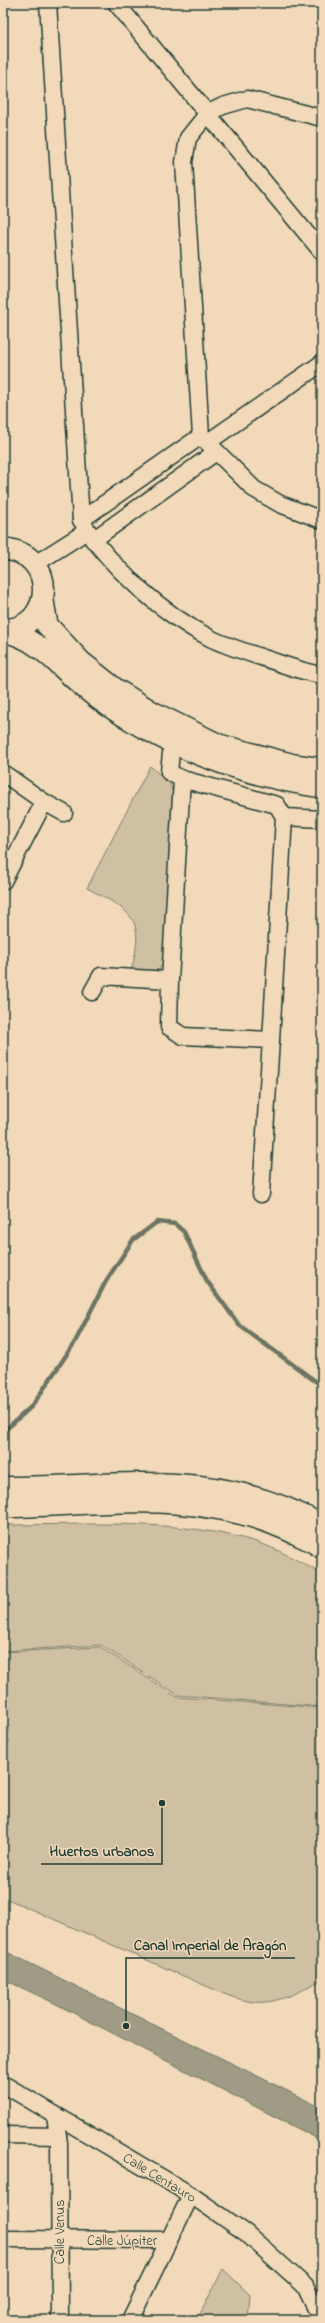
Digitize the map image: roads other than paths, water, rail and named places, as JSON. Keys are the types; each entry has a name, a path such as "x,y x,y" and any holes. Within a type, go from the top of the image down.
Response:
{"main road":[{"path":"3,1488 123,1483 180,1484 218,1489 259,1499 306,1517 322,1526"},
{"path":"3,1506 133,1500 179,1501 224,1509 269,1521 322,1547"}],"street":[{"path":"48,3 87,531 134,582 171,614 213,639 305,672 322,675"},
{"path":"116,3 322,252"},
{"path":"322,118 247,99 208,113 188,138 184,162 208,443 254,489 280,504 322,520"},
{"path":"87,531 208,443 322,363"},
{"path":"35,564 87,531 208,443"},
{"path":"3,549 12,550 25,555 35,564 42,575 44,588 43,600 47,625 81,662 115,689 152,712 220,745 294,765 322,769"},
{"path":"3,630 21,626 30,620 43,600"},
{"path":"3,630 26,638 38,645 84,688 118,712 172,744 254,774 322,787"},
{"path":"172,744 169,772 182,779 277,805 284,817 261,1194"},
{"path":"3,772 44,802 64,813"},
{"path":"182,779 170,980 169,1027 183,1036 270,1040"},
{"path":"3,881 44,802"},
{"path":"284,817 322,819"},
{"path":"92,992 101,976 170,980"},
{"name":"Calle Centauro","path":"3,2084 40,2108 191,2195 246,2233 305,2286 321,2319"},
{"path":"33,2135 39,2124 40,2108"},
{"name":"Calle Venus","path":"55,2116 59,2139 60,2320"},
{"path":"3,2135 33,2135 59,2139 78,2129"},
{"path":"130,2320 191,2195"},
{"name":"Calle Júpiter","path":"3,2240 169,2240"},
{"name":"Calle Centauro","path":"305,2286 322,2290"}],"waterway":[{"path":"3,1432 32,1406 75,1342 106,1281 133,1240 157,1222 175,1224 184,1232 207,1281 239,1325 322,1386"}],"place":[{"name":"Huertos urbanos","path":"162,1803"},
{"name":"Canal Imperial de Aragón","path":"126,2026"}]}
